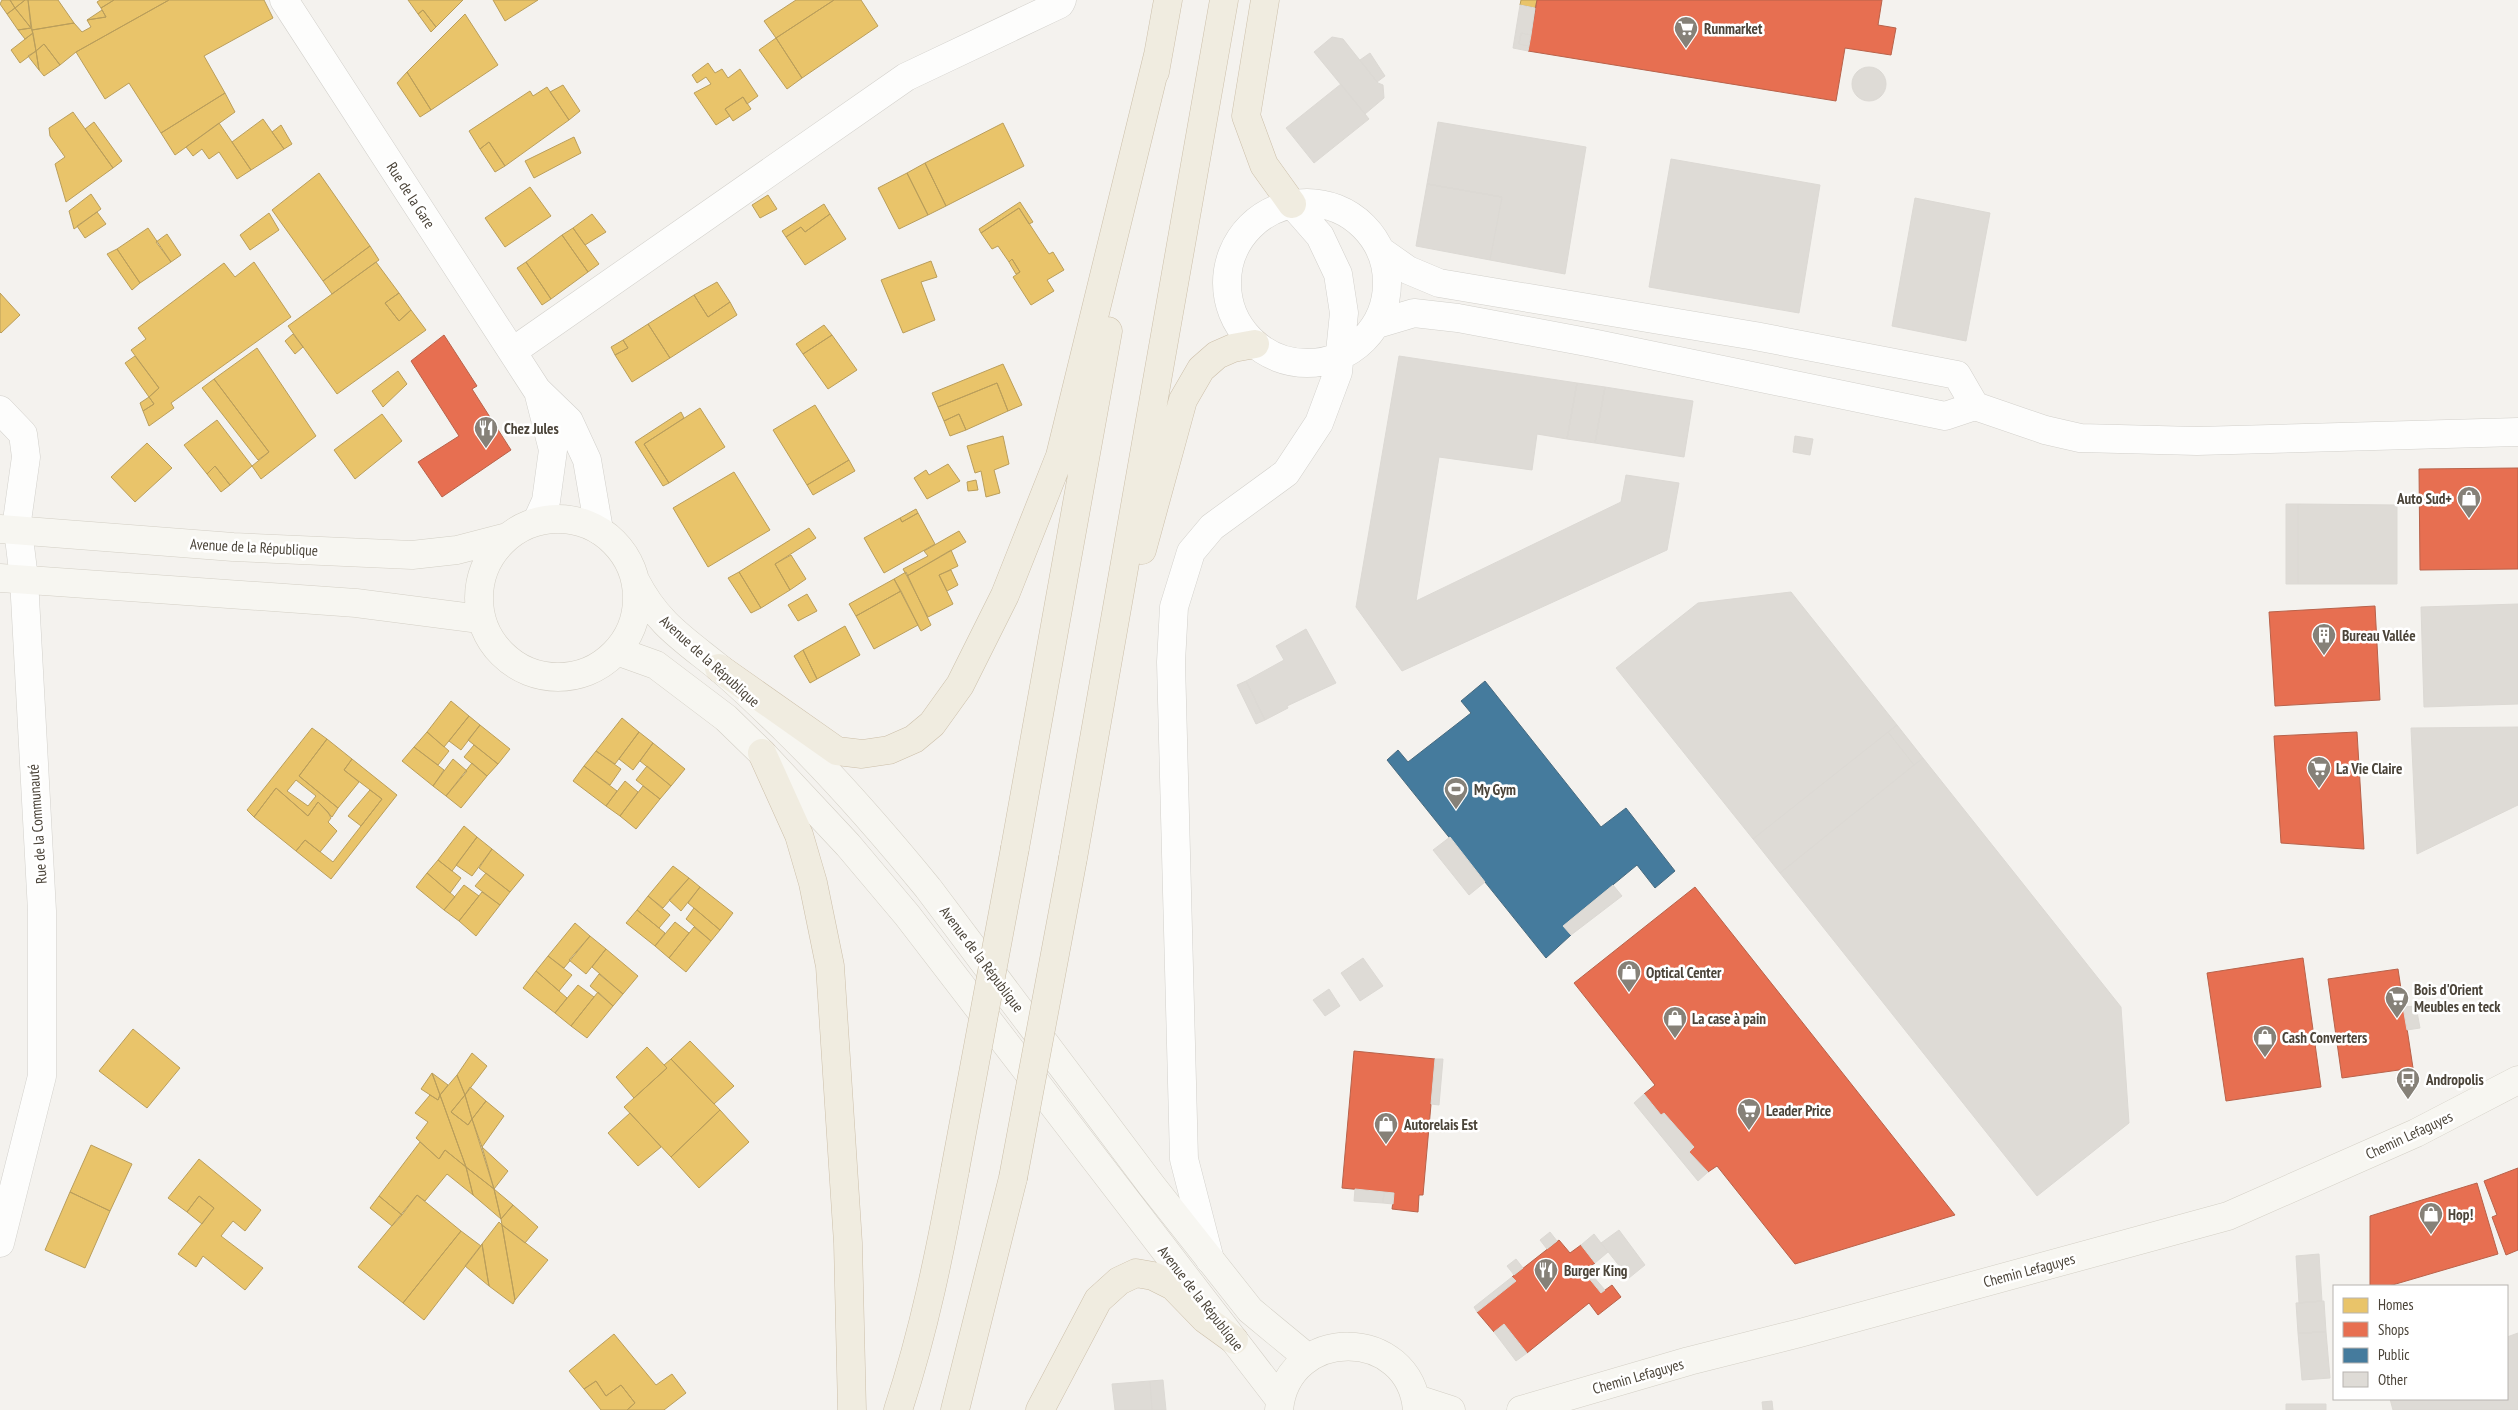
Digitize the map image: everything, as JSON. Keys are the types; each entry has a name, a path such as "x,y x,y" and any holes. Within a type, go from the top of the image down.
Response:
{"highway":[{"path":"898,1410 916,1353 937,1270 1168,0"},
{"path":"955,1410 1013,1178 1073,858 1095,723 1224,0"},
{"path":"1265,0 1246,116 1264,165 1292,204"},
{"path":"719,668 837,752 862,754 889,750 914,739 932,724 960,686 1005,595 1060,456 1158,55"},
{"path":"1095,723 1183,400 1200,369 1217,355 1234,348 1254,344"},
{"path":"762,752 799,835 813,883 830,966 848,1243 852,1410"},
{"path":"1040,1410 1098,1300 1119,1281 1136,1273 1153,1276 1173,1286 1205,1319 1234,1340"}],"main road":[{"path":"569,519 599,530 622,551 635,580 638,599 635,617 628,635 617,651 603,663 586,672 568,676 549,676 531,672 514,663 499,651 488,636 480,619 477,601 484,565 494,550 507,537 521,527 538,521 569,519"},
{"name":"Avenue de la République","path":"9,530 233,546 412,555 457,550 507,537"},
{"path":"12,579 356,603 480,619"},
{"name":"Avenue de la République","path":"635,580 646,602 672,632 719,668 786,730 895,847 1250,1310 1308,1358"},
{"name":"Avenue de la République","path":"617,651 656,665 726,718 762,752 848,845 907,915 1058,1114 1234,1340 1279,1405"},
{"name":"Chemin Lefaguyes","path":"1521,1410 1689,1361 1800,1333 2228,1216 2416,1133 2518,1080"},
{"path":"1279,1405 1290,1376 1308,1358 1323,1350 1340,1346 1356,1346 1373,1350 1401,1369 1410,1383 1417,1405 1451,1410"}],"street":[{"name":"Rue de la Gare","path":"284,0 537,390 568,421 588,460 599,530"},
{"path":"512,352 906,77 1060,4 1062,0"},
{"path":"1307,203 1332,207 1351,216 1368,230 1381,252 1387,276 1386,300 1377,324 1361,343 1340,357 1318,363 1295,363 1274,356 1254,344 1238,325 1228,301 1227,275 1234,250 1247,229 1268,214 1292,204 1307,203"},
{"path":"1210,1260 1184,1159 1171,662 1174,607 1191,552 1212,527 1286,473 1319,423 1338,372 1344,314 1338,274 1320,236 1292,204"},
{"path":"1381,252 1408,270 1439,283 1754,336 1957,375 1975,406"},
{"path":"1377,324 1414,313 1458,318 1592,343 1945,416 1975,406 2045,430 2080,438 2197,441 2518,432"},
{"name":"Rue de la Gare","path":"537,390 553,450 546,500 538,521"},
{"name":"Rue de la Communauté","path":"0,410 23,434 26,457 9,530 42,911 42,1076 0,1242"}],"building: Homes":[{"path":"2,0 10,0 15,8 7,14 0,4"},
{"path":"10,0 25,0 15,8"},
{"path":"25,0 28,0 31,28 15,8"},
{"path":"28,0 58,0 74,23 32,30"},
{"path":"100,0 114,0 101,8 97,2"},
{"path":"114,0 169,0 76,52 60,65 44,44 36,51 32,30 74,23 82,32 91,27 87,20 106,17 101,8"},
{"path":"169,0 264,0 273,18 204,56 225,93 161,133 129,83 105,99 76,52"},
{"path":"408,0 463,0 436,27 423,10 418,14"},
{"path":"493,0 538,0 505,21"},
{"path":"796,0 834,0 776,38 764,21"},
{"path":"834,0 861,0 878,26 802,78 776,38"},
{"path":"1521,0 1537,0 1535,8 1520,5"},
{"path":"15,8 31,28 18,30 7,14"},
{"path":"102,10 106,17 87,20"},
{"path":"423,10 436,27 431,32 418,14"},
{"path":"465,14 498,65 431,110 407,72"},
{"path":"31,28 33,33 25,39 18,30"},
{"path":"33,33 36,51 20,63 11,50"},
{"path":"776,38 802,78 787,89 759,50"},
{"path":"44,44 60,65 44,76 39,70 36,51"},
{"path":"36,51 39,70 28,56"},
{"path":"708,63 715,73 722,69 728,78 740,69 758,96 747,104 743,97 725,109 730,116 716,125 694,93 711,84 706,77 697,83 692,75"},
{"path":"407,72 431,110 420,117 397,83"},
{"path":"563,85 580,111 569,120 550,92"},
{"path":"547,87 569,120 505,166 489,142 480,149 469,131 530,91 533,96"},
{"path":"225,93 235,112 175,155 161,133"},
{"path":"743,97 751,109 733,121 725,109"},
{"path":"73,112 113,168 66,202 55,164 65,157 50,136 49,128"},
{"path":"263,119 284,149 251,170 232,142"},
{"path":"94,122 122,161 113,168 85,129"},
{"path":"219,123 251,170 237,179 219,152 209,159 202,149 193,156 186,147"},
{"path":"1003,123 1024,166 946,206 925,163"},
{"path":"281,125 292,144 284,149 272,132"},
{"path":"574,137 581,153 534,178 525,161"},
{"path":"489,142 505,166 495,172 480,149"},
{"path":"925,163 946,206 928,215 907,173"},
{"path":"319,173 370,246 323,281 272,210"},
{"path":"907,173 928,215 899,229 878,188"},
{"path":"530,187 551,216 505,247 485,218"},
{"path":"91,194 101,209 74,229 69,211"},
{"path":"768,195 777,209 760,218 752,205"},
{"path":"1020,202 1033,222 1029,224 1019,208 981,233 979,229"},
{"path":"824,204 830,214 805,232 801,227 786,237 782,231"},
{"path":"1019,208 1049,254 1053,252 1064,270 1047,280 1054,291 1031,305 1013,277 1020,272 1012,259 1009,262 998,246 992,249 981,233"},
{"path":"97,212 106,224 85,238 77,226"},
{"path":"269,213 279,230 250,250 240,235"},
{"path":"592,214 606,232 585,245 573,228"},
{"path":"830,214 846,239 805,265 786,237 801,227 805,232"},
{"path":"148,228 171,262 140,283 117,249"},
{"path":"573,228 599,264 588,272 562,235"},
{"path":"167,234 181,255 171,262 156,242"},
{"path":"562,235 588,272 551,299 526,262"},
{"path":"370,246 379,260 332,294 323,281"},
{"path":"117,249 140,283 132,290 107,254"},
{"path":"1012,259 1020,272 1016,274 1009,262"},
{"path":"931,261 937,277 921,282 935,320 903,333 881,280"},
{"path":"254,262 291,317 171,403 174,408 149,426 143,411 154,404 149,397 159,388 131,350 146,339 138,328 224,263 235,277"},
{"path":"376,262 399,293 385,303 399,321 411,310 426,330 337,394 288,326"},
{"path":"526,262 551,299 542,305 517,268"},
{"path":"717,282 730,302 708,317 694,295"},
{"path":"0,293 20,315 1,333 0,332"},
{"path":"399,293 411,310 399,321 385,303"},
{"path":"694,295 708,317 730,302 737,315 670,358 648,324"},
{"path":"648,324 670,358 632,382 615,355 628,348 623,340"},
{"path":"824,325 832,335 803,354 796,344"},
{"path":"293,334 303,347 295,354 285,341"},
{"path":"832,335 857,370 828,389 803,354"},
{"path":"623,340 628,348 615,355 611,347"},
{"path":"257,348 316,436 261,479 252,466 269,452 214,379"},
{"path":"135,356 159,388 149,397 125,363"},
{"path":"1003,364 1022,405 1008,411 997,383 938,407 932,393"},
{"path":"398,371 407,384 383,407 372,391"},
{"path":"214,379 269,452 258,460 202,388"},
{"path":"997,383 1008,411 966,430 959,414 944,421 938,407"},
{"path":"149,397 154,404 143,411 140,403"},
{"path":"815,405 849,460 807,485 773,430"},
{"path":"700,408 725,447 669,483 644,444"},
{"path":"681,412 684,418 644,444 669,483 663,486 635,442"},
{"path":"382,414 402,441 355,479 334,450"},
{"path":"959,414 966,430 950,436 944,421"},
{"path":"217,420 252,466 230,485 215,466 207,474 184,445"},
{"path":"1003,436 1009,464 994,470 1000,493 986,497 981,471 975,473 967,446"},
{"path":"147,443 172,468 135,502 111,477"},
{"path":"849,460 855,471 813,495 807,485"},
{"path":"948,464 960,481 927,499 914,478 926,470 929,475"},
{"path":"215,466 230,485 221,492 207,474"},
{"path":"734,472 770,530 708,567 673,508"},
{"path":"976,480 978,490 968,491 967,482"},
{"path":"916,509 918,513 902,522 900,518"},
{"path":"918,513 935,544 884,573 864,538 900,518 902,522"},
{"path":"809,528 816,538 775,564 790,590 761,608 739,572"},
{"path":"959,531 966,542 907,576 903,569 928,556 924,551"},
{"path":"951,550 958,566 939,575 953,604 928,617 907,576"},
{"path":"791,555 806,579 790,590 775,564"},
{"path":"951,570 958,585 947,591 939,575"},
{"path":"739,572 761,608 751,613 728,578"},
{"path":"906,572 931,625 921,631 894,579"},
{"path":"894,579 901,591 856,616 849,604"},
{"path":"901,591 918,625 874,649 856,616"},
{"path":"807,594 817,611 798,621 788,605"},
{"path":"845,626 860,655 817,679 803,650"},
{"path":"803,650 817,679 810,683 794,656"},
{"path":"451,701 469,716 444,747 427,732"},
{"path":"469,716 480,725 461,750 449,741"},
{"path":"622,718 639,732 615,764 596,751"},
{"path":"480,725 510,749 498,764 468,740"},
{"path":"312,728 327,739 299,776 338,808 332,817 318,802 308,816 276,788 254,817 247,810","holes":["296,780 316,796 308,806 287,791"]},
{"path":"427,732 449,751 438,765 414,747"},
{"path":"639,732 653,743 633,770 619,759"},
{"path":"327,739 352,759 344,770 359,782 338,808 299,776"},
{"path":"653,743 685,769 671,786 640,761"},
{"path":"474,745 498,764 487,776 464,757"},
{"path":"414,747 444,770 433,786 402,761"},
{"path":"596,751 621,769 610,785 584,766"},
{"path":"352,759 397,795 331,879 296,851 305,840 333,862 382,799 344,770"},
{"path":"453,759 467,771 446,796 433,786"},
{"path":"472,763 487,776 461,808 446,796"},
{"path":"584,766 617,791 606,806 573,781"},
{"path":"647,766 671,786 660,799 636,780"},
{"path":"625,781 638,792 620,816 606,806"},
{"path":"643,786 660,799 636,829 620,816"},
{"path":"276,788 308,816 318,802 328,812 331,818 328,822 337,831 320,852 305,840 296,851 254,817"},
{"path":"370,790 382,799 361,826 348,816"},
{"path":"464,826 477,837 452,871 438,860"},
{"path":"477,837 492,849 472,876 456,865"},
{"path":"492,849 524,875 510,892 479,868"},
{"path":"438,860 461,878 450,893 427,873"},
{"path":"673,866 689,878 663,908 648,896"},
{"path":"427,873 455,897 444,910 416,887"},
{"path":"486,873 510,892 500,905 475,886"},
{"path":"689,878 700,887 681,911 669,900"},
{"path":"464,885 479,896 459,921 444,910"},
{"path":"700,887 733,913 720,930 688,903"},
{"path":"482,892 500,905 476,936 459,921"},
{"path":"648,896 670,915 659,928 637,910"},
{"path":"694,908 720,930 711,941 686,919"},
{"path":"637,910 665,933 655,946 626,923"},
{"path":"675,922 689,933 669,958 655,946"},
{"path":"575,923 590,936 564,968 548,956"},
{"path":"694,927 711,941 686,972 669,958"},
{"path":"590,936 606,949 586,974 569,960"},
{"path":"606,949 638,976 623,994 592,967"},
{"path":"548,956 572,975 559,991 536,971"},
{"path":"536,971 567,998 555,1013 523,988"},
{"path":"599,974 623,994 613,1006 590,986"},
{"path":"578,985 594,997 571,1026 555,1013"},
{"path":"598,992 613,1006 587,1038 571,1026"},
{"path":"133,1029 180,1068 147,1108 99,1071"},
{"path":"690,1041 734,1086 714,1104 671,1059"},
{"path":"647,1047 667,1068 634,1098 616,1077"},
{"path":"472,1053 487,1066 465,1095 457,1075"},
{"path":"671,1059 720,1110 671,1157 624,1107 667,1068 664,1065"},
{"path":"432,1073 440,1095 438,1100 421,1089"},
{"path":"432,1073 448,1085 440,1095"},
{"path":"457,1075 465,1095 451,1112 468,1125 472,1119 494,1189 466,1167 440,1095"},
{"path":"470,1087 486,1101 472,1119 465,1095"},
{"path":"430,1095 438,1100 440,1095 466,1167 445,1150 439,1159 416,1138 428,1122 415,1113"},
{"path":"465,1095 472,1119 468,1125 451,1112"},
{"path":"486,1101 504,1116 482,1147 472,1119"},
{"path":"720,1110 749,1142 699,1188 671,1157"},
{"path":"630,1113 661,1147 638,1166 608,1133"},
{"path":"420,1142 439,1159 445,1150 466,1167 473,1195 447,1174 425,1201 417,1195 402,1215 379,1196"},
{"path":"91,1145 132,1164 110,1211 70,1192"},
{"path":"482,1147 508,1171 494,1189 487,1164"},
{"path":"199,1159 261,1210 245,1231 233,1221 221,1236 263,1268 245,1290 203,1256 196,1267 178,1254 214,1208 199,1196 187,1212 168,1198"},
{"path":"466,1167 494,1189 501,1219 473,1195"},
{"path":"494,1189 513,1205 501,1219"},
{"path":"70,1192 110,1211 85,1268 45,1250"},
{"path":"417,1195 461,1231 403,1303 358,1267"},
{"path":"199,1196 214,1208 202,1224 187,1212"},
{"path":"379,1196 402,1215 392,1226 370,1208"},
{"path":"513,1205 538,1227 525,1243 502,1225 501,1219"},
{"path":"499,1222 502,1225 515,1300 513,1304 489,1286 482,1244"},
{"path":"502,1225 548,1260 515,1300"},
{"path":"461,1231 481,1246 424,1320 403,1303"},
{"path":"482,1244 489,1286 465,1266"},
{"path":"614,1334 656,1385 672,1374 686,1393 664,1410 627,1410 635,1403 621,1385 606,1396 596,1381 584,1389 569,1371"},
{"path":"596,1381 606,1396 621,1385 635,1403 627,1410 601,1410 584,1389"}],"building: Shops":[{"name":"Runmarket","path":"1537,0 1882,0 1878,25 1896,28 1891,55 1845,48 1836,101 1528,51"},
{"path":"444,335 477,386 472,389 511,450 442,497 418,462 459,436 411,361"},
{"name":"Auto Sud+","path":"2518,468 2518,569 2420,570 2419,469"},
{"name":"Bureau Vallée","path":"2375,606 2380,700 2275,706 2269,612"},
{"name":"La Vie Claire","path":"2357,732 2364,849 2281,843 2274,736"},
{"path":"1695,887 1955,1215 1795,1264 1717,1166 1708,1172 1689,1152 1694,1147 1664,1113 1661,1115 1644,1094 1655,1085 1574,983"},
{"path":"2303,958 2321,1087 2226,1101 2207,973"},
{"path":"2398,969 2413,1068 2342,1078 2328,979"},
{"path":"1354,1051 1435,1059 1423,1195 1419,1195 1418,1212 1392,1209 1394,1193 1342,1188"},
{"path":"2518,1168 2518,1250 2506,1255 2492,1217 2497,1215 2484,1181"},
{"name":"Hop!","path":"2477,1183 2498,1254 2392,1285 2370,1285 2370,1216"},
{"path":"1559,1240 1570,1253 1581,1245 1595,1263 1583,1271 1601,1293 1612,1285 1621,1297 1598,1315 1589,1303 1527,1353 1504,1324 1494,1332 1477,1312 1516,1281 1512,1277"}],"building: Public":[{"path":"1485,681 1601,827 1626,808 1675,871 1655,888 1637,865 1563,926 1571,935 1546,958 1387,760 1398,750 1408,762 1471,713 1461,701"}],"building: Other":[{"path":"1520,5 1535,8 1531,35 1521,33 1519,44 1529,46 1528,51 1513,48"},
{"path":"1521,33 1531,35 1529,46 1519,44"},
{"path":"1332,37 1343,39 1378,83 1383,85 1384,98 1365,114 1314,52"},
{"path":"1370,53 1385,76 1377,82 1360,60"},
{"path":"1869,67 1876,68 1881,72 1885,77 1885,91 1881,96 1876,100 1869,101 1862,100 1857,96 1853,91 1852,84 1853,77 1857,72 1862,68"},
{"path":"1341,84 1369,119 1314,163 1286,128"},
{"path":"1438,122 1586,147 1565,274 1490,260 1502,197 1427,184"},
{"path":"1671,159 1820,185 1799,313 1649,287"},
{"path":"1427,184 1502,197 1490,260 1416,246"},
{"path":"1915,198 1990,213 1966,341 1892,326"},
{"path":"1399,356 1577,383 1567,439 1537,434 1532,470 1439,457 1416,601 1621,502 1626,475 1679,483 1667,550 1402,671 1356,607"},
{"path":"1577,383 1605,387 1595,443 1567,439"},
{"path":"1605,387 1693,401 1684,457 1595,443"},
{"path":"1795,436 1813,439 1810,455 1793,452"},
{"path":"2286,504 2298,504 2298,584 2286,584"},
{"path":"2298,504 2397,505 2397,584 2298,584"},
{"path":"1791,592 1897,725 1753,839 1616,668 1698,603"},
{"path":"2518,604 2518,704 2424,707 2421,607"},
{"path":"1306,629 1336,683 1287,706 1288,708 1265,720 1246,681 1284,660 1276,646"},
{"path":"1246,681 1265,720 1256,724 1237,685"},
{"path":"1897,725 1923,758 1914,765 1888,732"},
{"path":"2518,727 2518,805 2417,854 2411,728"},
{"path":"1888,732 1914,765 1780,873 1753,839"},
{"path":"1923,758 2121,1007 2129,1123 2037,1196 1780,873"},
{"path":"1450,837 1485,882 1469,895 1433,850"},
{"path":"1613,885 1622,896 1571,935 1563,926"},
{"path":"1363,958 1383,986 1360,1001 1341,973"},
{"path":"1329,989 1340,1006 1325,1016 1313,1000"},
{"path":"2416,1006 2420,1028 2407,1030 2403,1007"},
{"path":"1435,1059 1443,1059 1439,1105 1431,1104"},
{"path":"1644,1094 1661,1115 1664,1113 1694,1147 1689,1152 1708,1172 1698,1181 1634,1103"},
{"path":"1355,1189 1384,1192 1383,1203 1354,1201"},
{"path":"1384,1192 1394,1193 1393,1204 1383,1203"},
{"path":"1619,1230 1645,1265 1629,1278 1601,1243"},
{"path":"1550,1232 1557,1241 1547,1249 1540,1240"},
{"path":"1594,1234 1608,1252 1595,1263 1581,1245"},
{"path":"2319,1254 2322,1301 2299,1303 2296,1256"},
{"path":"1516,1259 1523,1268 1514,1275 1507,1266"},
{"path":"1591,1265 1597,1271 1592,1275 1605,1290 1601,1293 1583,1271"},
{"path":"1512,1277 1516,1281 1477,1312 1474,1307"},
{"path":"2324,1301 2326,1332 2298,1333 2296,1303"},
{"path":"1504,1324 1527,1353 1516,1361 1494,1332"},
{"path":"2326,1332 2330,1378 2302,1380 2298,1333"},
{"path":"2518,1333 2518,1410 2393,1410 2390,1400 2508,1400 2508,1337"},
{"path":"1163,1380 1166,1410 1152,1410 1150,1381"},
{"path":"1150,1381 1152,1410 1115,1410 1112,1384"},
{"path":"1772,1401 1773,1410 1763,1410 1762,1402"},
{"path":"2286,1404 2326,1404 2326,1410 2286,1410"}],"place":[{"name":"Runmarket","path":"1686,49"},
{"name":"Chez Jules","path":"486,449"},
{"name":"Auto Sud+","path":"2469,519"},
{"name":"Bureau Vallée","path":"2324,656"},
{"name":"La Vie Claire","path":"2319,789"},
{"name":"My Gym","path":"1456,810"},
{"name":"Optical Center","path":"1629,993"},
{"name":"Bois d'Orient Meubles en teck","path":"2397,1019"},
{"name":"La case à pain","path":"1675,1039"},
{"name":"Cash Converters","path":"2265,1058"},
{"name":"Andropolis","path":"2408,1100"},
{"name":"Leader Price","path":"1749,1131"},
{"name":"Autorelais Est","path":"1386,1145"},
{"name":"Hop!","path":"2431,1235"},
{"name":"Burger King","path":"1546,1291"}]}
